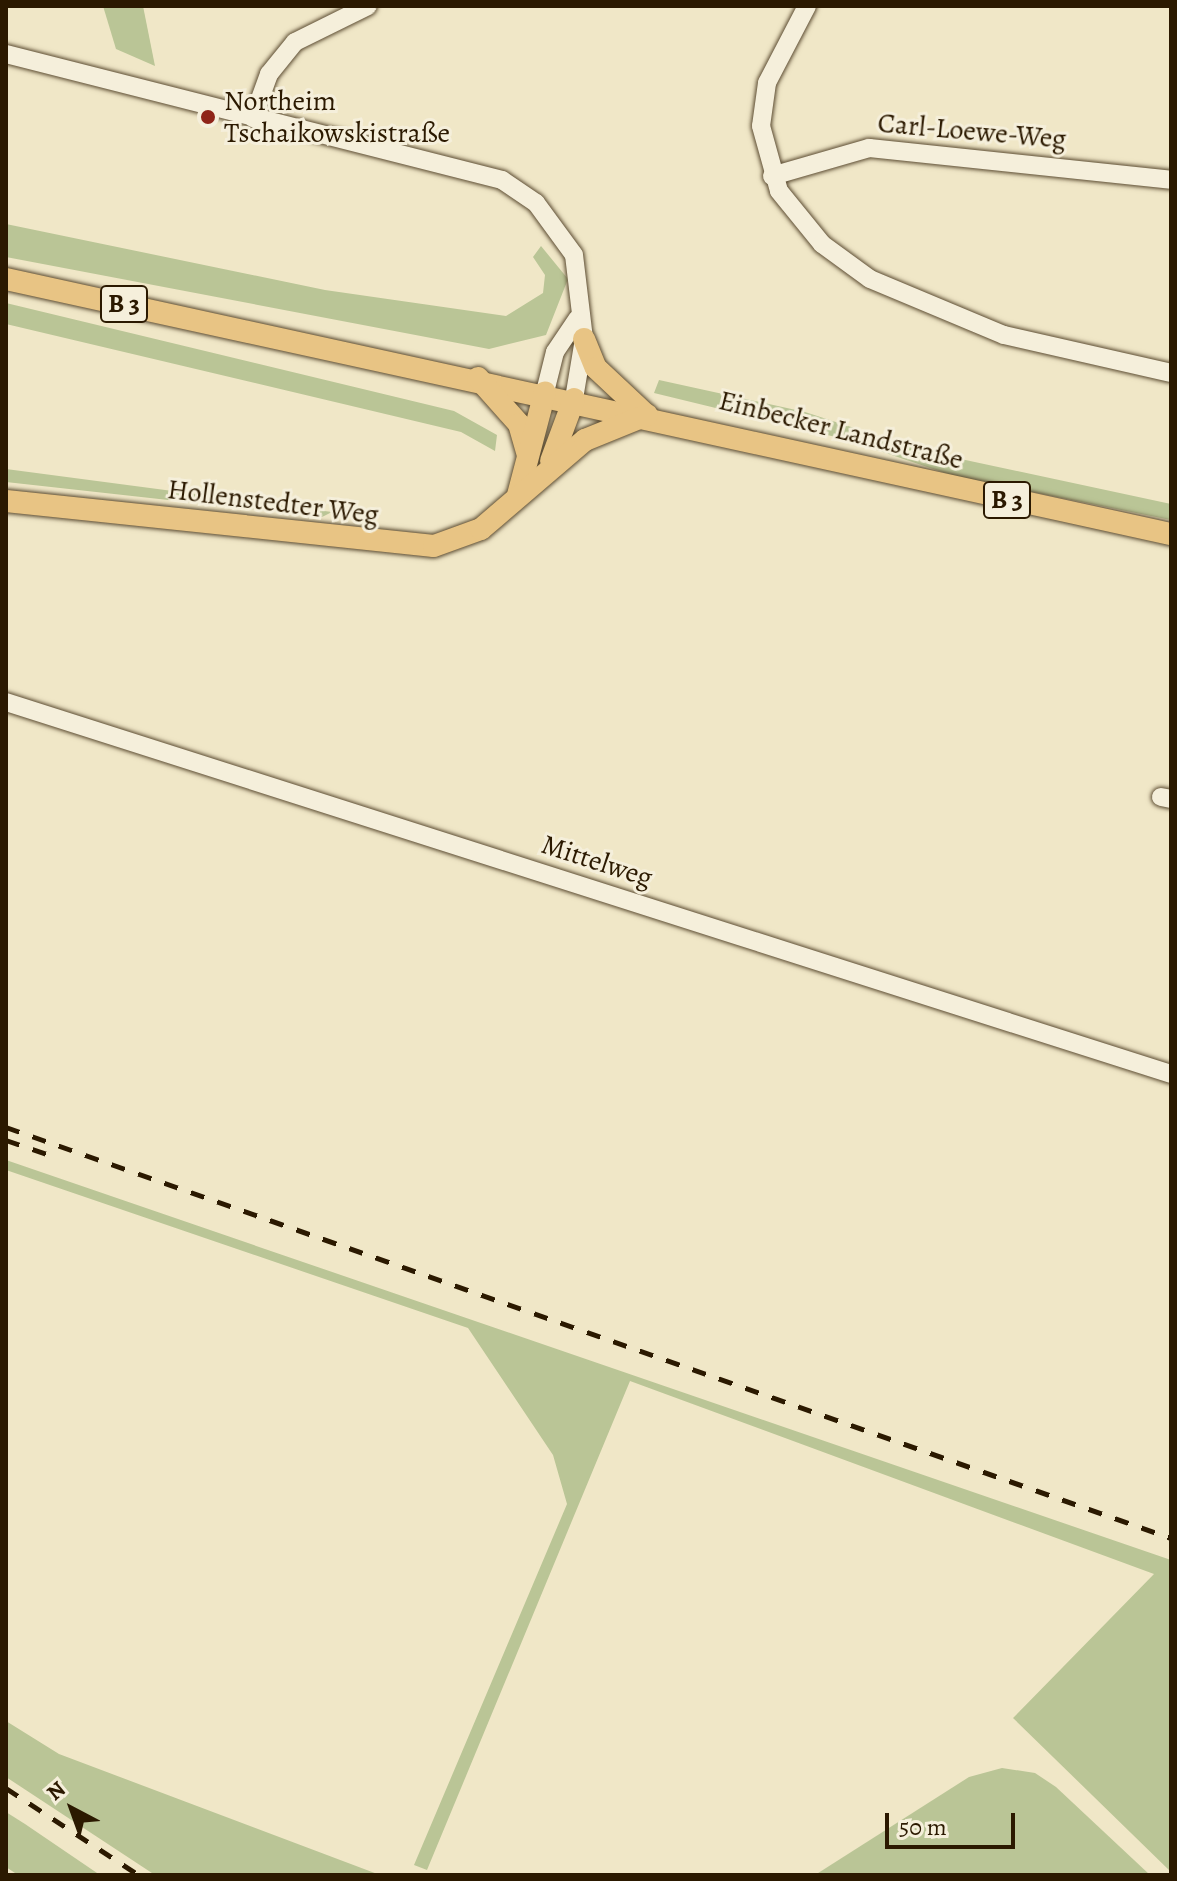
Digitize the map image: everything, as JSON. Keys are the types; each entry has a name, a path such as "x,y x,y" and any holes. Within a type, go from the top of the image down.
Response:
{"main road":[{"name":"B 3","path":"6,279 545,392"},
{"path":"538,462 647,415 596,368 581,329"},
{"path":"478,378 519,424 538,462"},
{"path":"538,462 545,392"},
{"name":"Einbecker Landstraße","path":"545,392 1171,534"},
{"path":"538,462 574,399"},
{"name":"Hollenstedter Weg","path":"6,501 401,547 464,538 518,495 538,462"}],"street":[{"path":"253,118 269,74 295,42 368,6"},
{"path":"807,6 767,83 761,126 772,176 822,244 908,298 1004,335 1171,373"},
{"path":"6,54 502,180 536,203 574,255 581,329 574,399"},
{"name":"Carl-Loewe-Weg","path":"772,176 869,148 1171,180"},
{"path":"545,392 555,352 581,329"},
{"name":"Mittelweg","path":"6,702 1171,1074"}],"green space":[{"path":"103,6 143,6 155,66 116,49"},
{"path":"6,224 325,290 506,316 543,293 545,275 533,257 541,246 568,279 546,335 489,349 6,257"},
{"path":"6,303 454,411 497,435 495,451 461,432 6,324"},
{"path":"659,380 805,412 928,452 1171,504 1171,520 957,477 844,439 654,393"},
{"path":"6,469 332,512 322,517 6,482"},
{"path":"6,1160 1171,1560 1171,1872 1013,1718 1154,1574 630,1381 427,1870 414,1865 567,1504 553,1455 468,1328 6,1170"},
{"path":"6,1721 59,1754 380,1875 155,1875 6,1777"},
{"path":"1002,1768 1035,1773 1056,1787 1150,1875 815,1875 969,1777"},
{"path":"6,1812 100,1875 18,1875 6,1867"}],"railway":[{"path":"6,1127 1171,1538"},
{"path":"6,1140 50,1155"},
{"path":"6,1788 139,1875"}],"place":[{"name":"Northeim Tschaikowskistraße","path":"208,117"}]}
